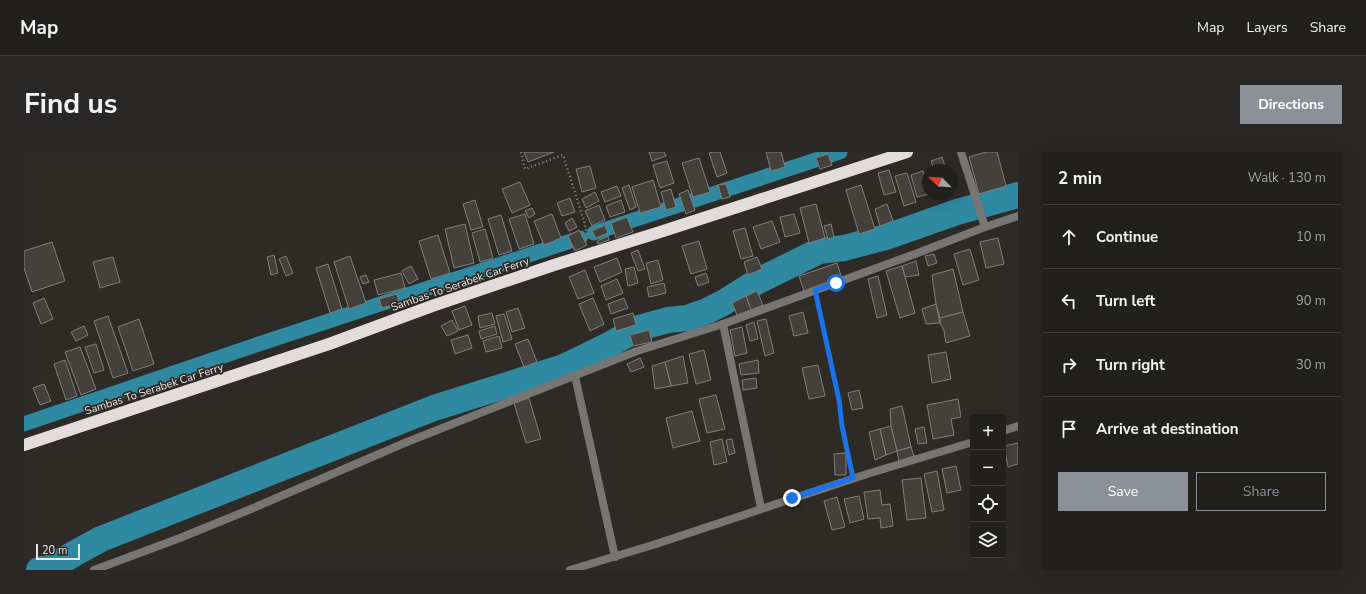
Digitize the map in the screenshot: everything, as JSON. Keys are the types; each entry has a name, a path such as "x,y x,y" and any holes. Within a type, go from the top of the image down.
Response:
{"highway":[{"name":"Sambas To Serabek Car Ferry","path":"24,445 329,344 432,306 591,253 907,152"}],"street":[{"path":"961,152 985,226"},
{"path":"94,570 180,538 407,442 637,351 723,324 915,254 985,226 1018,216"},
{"path":"723,324 761,508"},
{"path":"575,376 615,557"},
{"path":"1006,430 1018,426"},
{"path":"570,570 656,544 853,478 970,443"}],"path":[{"path":"521,152 525,169 563,155 584,221 591,253"},
{"path":"815,290 839,400 842,426 853,478"}],"building":[{"path":"524,152 554,152 528,162"},
{"path":"649,152 664,152 666,156 652,161"},
{"path":"720,152 727,173 717,177 709,153"},
{"path":"766,152 781,152 785,167 771,171"},
{"path":"986,152 997,152 1006,186 979,194 969,157"},
{"path":"828,154 832,165 820,169 816,158"},
{"path":"942,157 944,164 932,164 931,161"},
{"path":"699,158 710,192 693,197 682,163"},
{"path":"667,161 674,183 660,188 653,165"},
{"path":"590,166 596,188 582,192 576,169"},
{"path":"889,170 896,192 884,195 878,173"},
{"path":"922,171 922,196 917,197 911,175"},
{"path":"907,173 916,202 904,206 895,176"},
{"path":"653,180 661,207 640,213 632,187"},
{"path":"520,182 530,205 512,213 502,189"},
{"path":"726,184 730,197 722,199 718,185"},
{"path":"629,185 636,207 630,210 622,188"},
{"path":"861,185 875,229 859,234 846,190"},
{"path":"617,186 621,196 605,202 601,192"},
{"path":"671,189 676,207 666,210 661,192"},
{"path":"688,190 695,210 686,214 679,194"},
{"path":"595,192 599,201 586,208 582,199"},
{"path":"570,198 575,212 562,216 557,203"},
{"path":"475,200 483,227 471,230 463,204"},
{"path":"621,200 625,212 610,217 606,206"},
{"path":"816,204 825,238 809,243 800,208"},
{"path":"887,204 893,221 880,226 875,209"},
{"path":"599,205 605,220 592,226 585,211"},
{"path":"532,208 535,214 529,218 525,211"},
{"path":"525,214 534,244 519,249 509,219"},
{"path":"552,214 561,238 544,245 534,221"},
{"path":"794,214 800,233 785,237 780,217"},
{"path":"501,215 512,251 499,255 488,219"},
{"path":"627,217 633,232 616,238 611,223"},
{"path":"572,218 577,227 569,231 565,223"},
{"path":"772,221 780,242 761,249 753,227"},
{"path":"465,224 474,263 454,268 445,229"},
{"path":"831,224 834,237 828,239 824,226"},
{"path":"605,225 608,233 596,238 592,231"},
{"path":"745,228 753,256 741,259 733,231"},
{"path":"485,229 493,258 480,262 472,233"},
{"path":"579,230 587,245 575,251 568,236"},
{"path":"438,235 450,273 431,279 419,241"},
{"path":"608,236 609,240 598,244 597,241"},
{"path":"998,238 1004,264 986,268 980,242"},
{"path":"699,241 707,269 691,274 682,246"},
{"path":"52,242 65,281 32,292 24,268 24,251"},
{"path":"970,249 979,280 963,285 954,254"},
{"path":"638,250 645,269 638,271 631,253"},
{"path":"934,254 937,263 928,266 925,256"},
{"path":"274,255 278,273 271,275 267,257"},
{"path":"286,256 293,273 286,276 279,259"},
{"path":"350,256 366,303 349,309 334,262"},
{"path":"113,257 120,282 100,288 93,262"},
{"path":"757,257 762,269 748,275 744,262"},
{"path":"617,258 622,272 600,282 594,267"},
{"path":"658,260 663,280 651,284 646,263"},
{"path":"916,261 919,275 905,277 902,266"},
{"path":"837,263 842,279 804,291 799,276"},
{"path":"328,264 342,309 330,313 316,268"},
{"path":"411,266 418,279 409,284 402,271"},
{"path":"902,266 915,313 900,318 886,271"},
{"path":"634,267 638,283 628,286 625,269"},
{"path":"953,269 963,312 940,318 936,304 932,275"},
{"path":"585,270 594,293 578,299 569,277"},
{"path":"401,273 405,288 378,295 374,280"},
{"path":"706,273 709,282 698,286 695,277"},
{"path":"366,275 369,282 363,284 360,277"},
{"path":"878,276 887,315 877,318 868,279"},
{"path":"617,279 623,293 606,300 601,286"},
{"path":"664,283 666,293 649,297 647,287"},
{"path":"757,291 763,305 751,310 746,296"},
{"path":"397,294 399,303 382,308 379,299"},
{"path":"746,296 751,310 737,315 732,303"},
{"path":"44,298 53,319 41,324 33,303"},
{"path":"593,298 604,324 590,331 579,304"},
{"path":"624,298 628,308 611,314 608,304"},
{"path":"936,304 940,323 926,324 922,309"},
{"path":"465,306 472,325 459,330 452,311"},
{"path":"518,308 525,328 512,332 506,312"},
{"path":"803,312 808,333 794,336 789,316"},
{"path":"963,312 970,336 946,343 940,318"},
{"path":"492,313 495,324 480,328 478,316"},
{"path":"633,313 636,325 616,331 613,319"},
{"path":"504,314 512,339 503,342 496,316"},
{"path":"108,316 128,373 113,378 94,321"},
{"path":"139,319 154,364 133,371 118,327"},
{"path":"766,319 774,353 765,356 757,321"},
{"path":"452,320 458,331 447,336 441,326"},
{"path":"754,322 758,339 750,341 746,325"},
{"path":"84,326 88,335 76,341 71,332"},
{"path":"495,326 497,334 481,339 479,331"},
{"path":"742,327 747,353 735,356 730,330"},
{"path":"649,330 652,342 633,346 630,335"},
{"path":"468,335 472,348 455,354 451,340"},
{"path":"499,336 502,348 486,352 483,341"},
{"path":"528,339 537,362 524,367 515,344"},
{"path":"96,344 104,370 94,373 85,347"},
{"path":"80,347 96,389 81,395 65,352"},
{"path":"704,350 711,380 696,384 689,354"},
{"path":"946,352 951,379 932,383 928,355"},
{"path":"683,356 688,383 671,386 665,362"},
{"path":"640,358 644,367 631,372 627,364"},
{"path":"65,360 77,396 66,400 54,364"},
{"path":"758,360 759,373 741,375 739,364"},
{"path":"665,362 671,386 655,389 652,366"},
{"path":"818,365 825,396 809,399 802,368"},
{"path":"756,378 757,388 743,390 742,380"},
{"path":"44,384 51,401 40,405 33,388"},
{"path":"859,390 863,408 852,410 848,393"},
{"path":"716,395 725,429 707,433 699,399"},
{"path":"529,398 541,439 526,443 514,403"},
{"path":"958,399 961,417 951,419 954,435 933,439 927,405"},
{"path":"902,406 911,447 897,451 891,426 890,409"},
{"path":"692,411 700,441 673,448 666,418"},
{"path":"891,426 897,451 886,455 880,429"},
{"path":"924,427 927,443 918,444 915,429"},
{"path":"880,429 886,455 875,460 869,432"},
{"path":"722,439 727,462 714,465 710,442"},
{"path":"732,439 735,453 729,455 726,440"},
{"path":"1018,443 1018,464 1008,467 1006,446"},
{"path":"911,447 914,456 899,461 897,451"},
{"path":"846,453 846,475 835,475 834,454"},
{"path":"956,466 961,490 947,493 942,469"},
{"path":"937,471 944,510 932,512 924,474"},
{"path":"921,478 926,518 907,520 902,480"},
{"path":"880,490 882,505 890,504 893,526 881,528 880,518 868,519 864,492"},
{"path":"859,496 864,519 850,523 844,499"},
{"path":"837,497 845,527 832,530 824,501"}],"waterway":[{"path":"594,233 840,152"},
{"path":"39,570 57,564 101,539 434,408 564,367 607,346 639,328 668,320 687,318 707,311 723,303 758,281 819,251 844,248 886,237 957,212 1018,195"},
{"path":"24,424 250,347 580,238"}],"route":[{"path":"792,498 853,478 842,426 839,400 815,290 836,283"}]}
